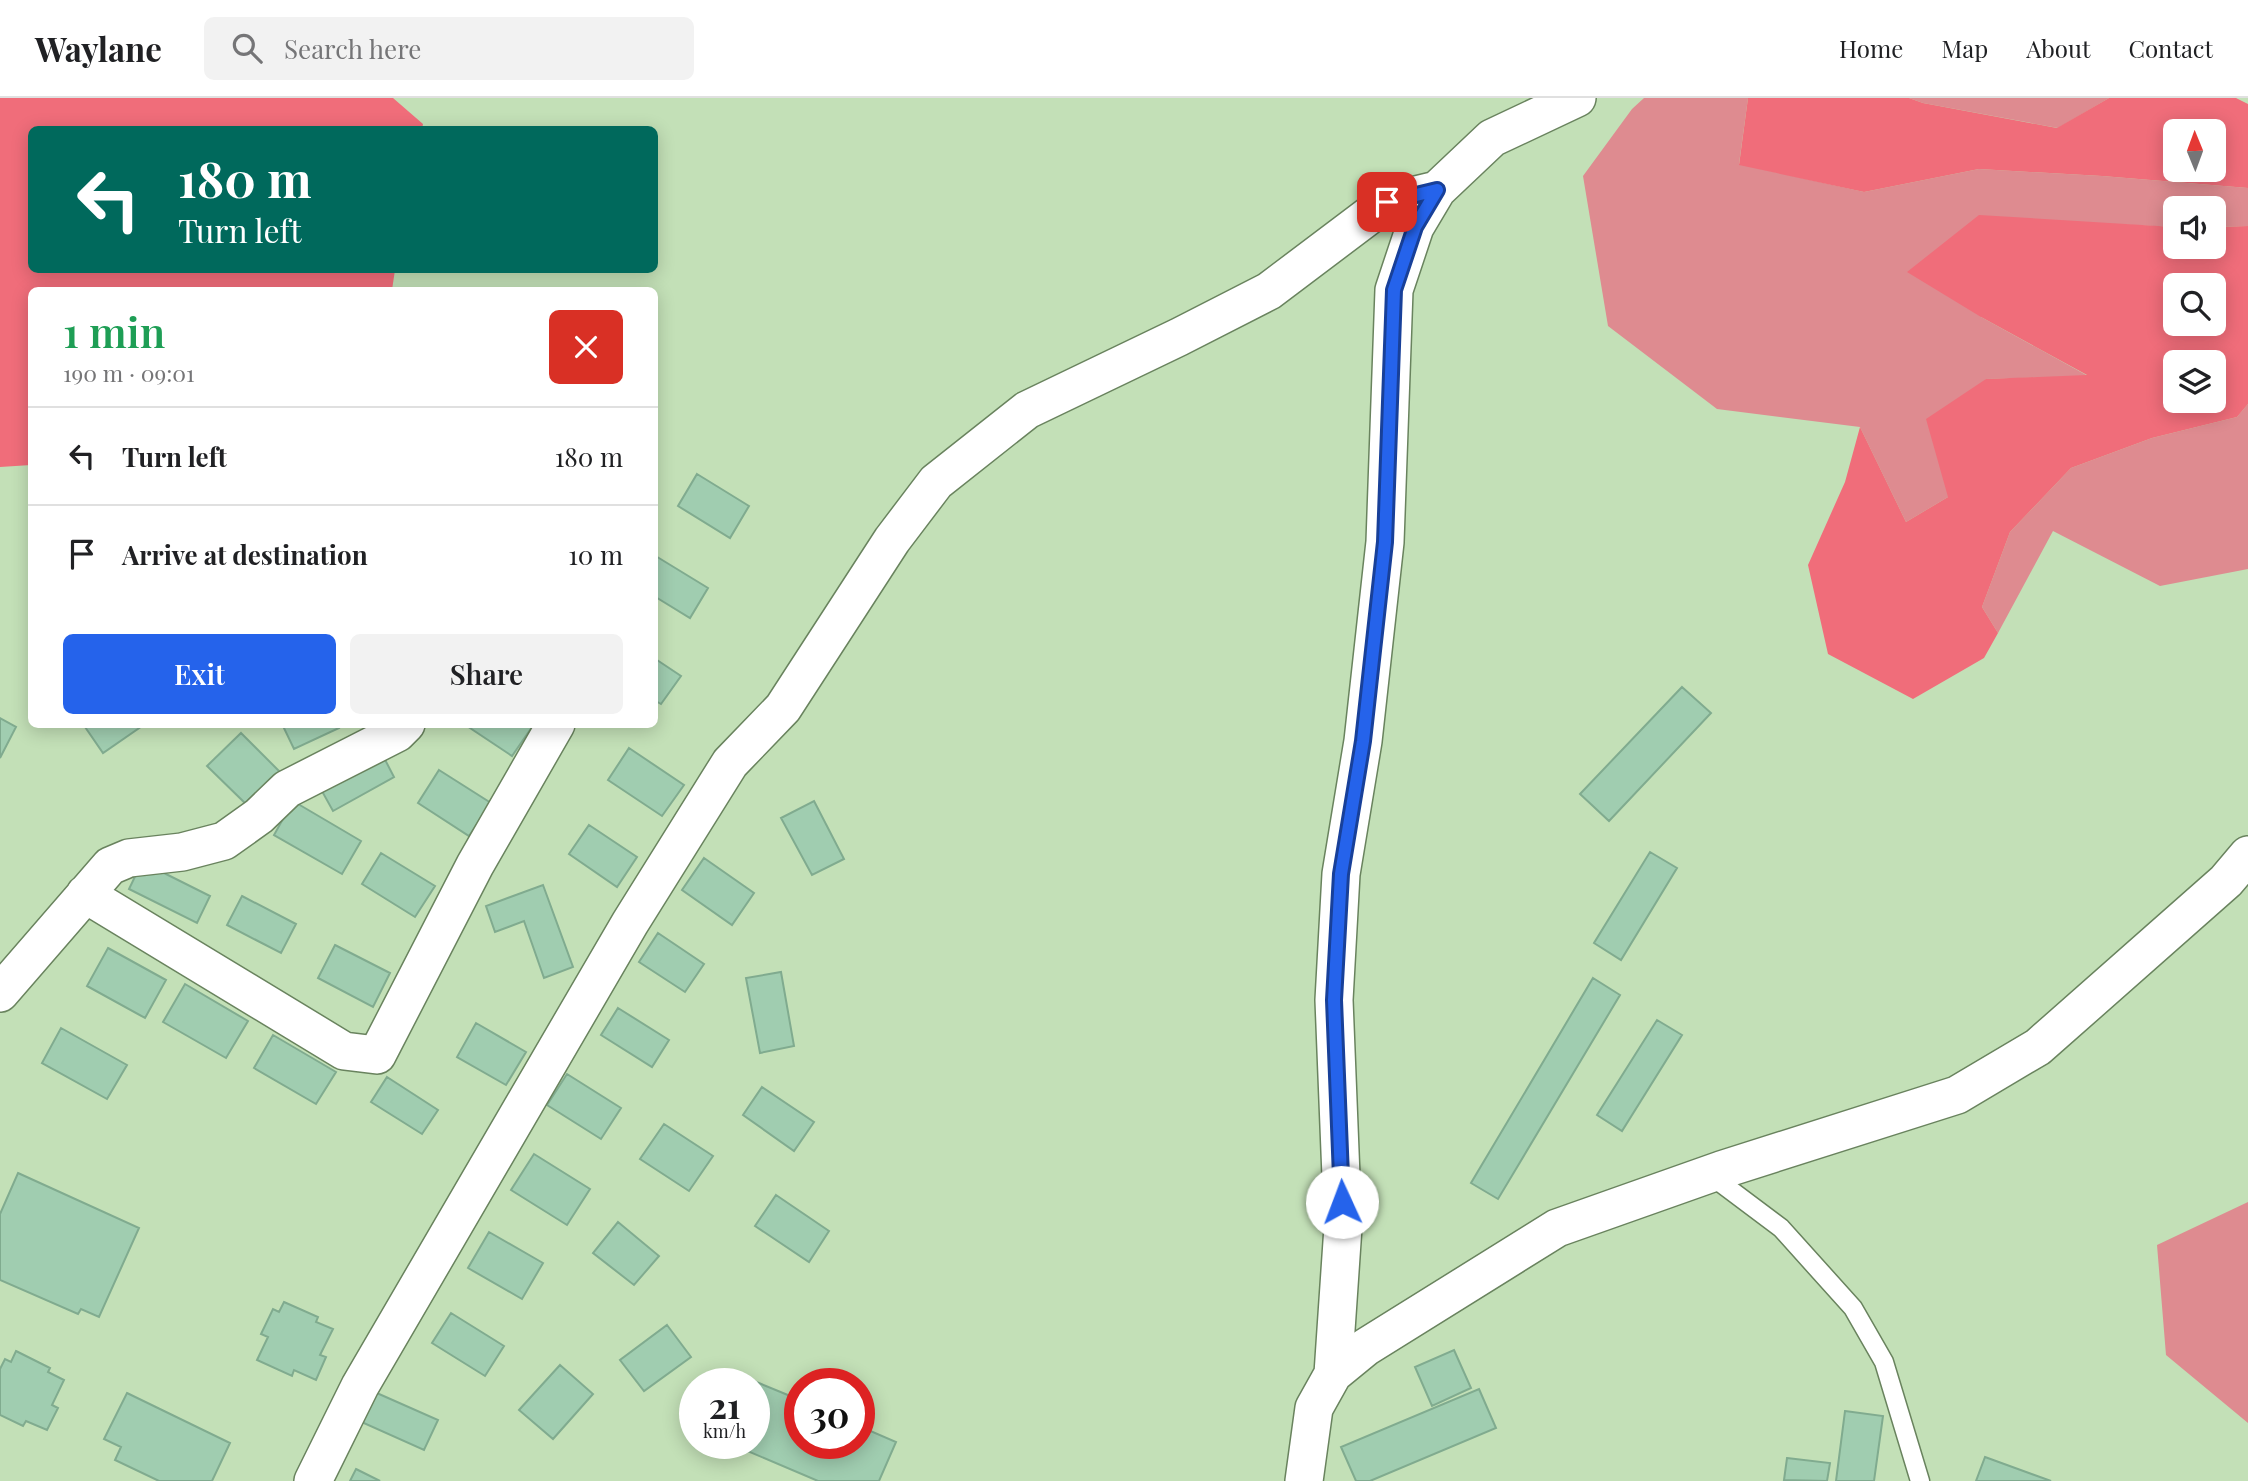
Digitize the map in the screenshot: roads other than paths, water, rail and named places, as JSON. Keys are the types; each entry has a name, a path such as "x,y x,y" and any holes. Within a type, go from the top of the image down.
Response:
{"street":[{"path":"1333,1374 1343,1227 1334,1000 1341,874 1363,741 1385,542 1394,290 1415,227 1437,190 1492,138 1577,98"},
{"path":"313,1481 360,1386 630,923 730,763 783,708 892,540 936,482 1027,410 1179,338 1269,291 1387,202 1437,190"},
{"path":"0,993 110,866 129,858 182,852 224,841 259,816 288,789 403,728"},
{"path":"85,894 344,1051 377,1055 475,865 554,728"},
{"path":"1304,1481 1314,1408 1333,1374 1366,1347 1557,1228 1709,1174 1956,1095 2038,1047 2226,881 2248,855"}],"lane":[{"path":"1709,1174 1781,1228 1853,1308 1884,1362 1920,1481"}]}
